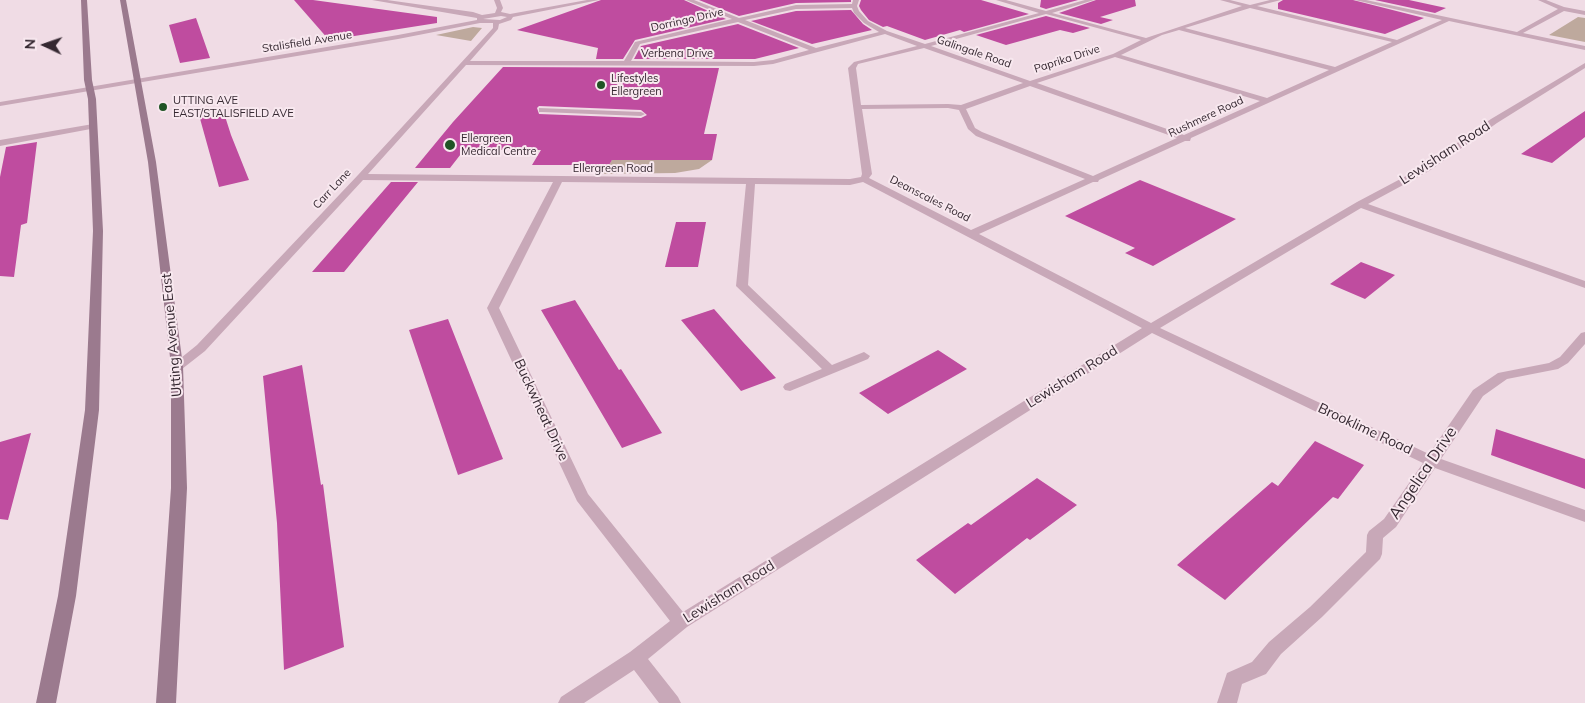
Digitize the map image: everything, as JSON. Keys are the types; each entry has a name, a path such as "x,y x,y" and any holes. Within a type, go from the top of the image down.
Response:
{"street":[{"path":"46,703 67,596 92,410 98,231 84,0"},
{"name":"Utting Avenue East","path":"123,0 152,162 177,366 179,488 166,703"},
{"path":"375,0 473,14 480,19"},
{"path":"497,0 500,8 496,18 509,19 510,16 596,0"},
{"path":"689,0 814,50"},
{"path":"999,0 1147,40"},
{"path":"864,179 867,174 852,68 856,63 1091,0"},
{"path":"1223,0 1398,42"},
{"name":"Paprika Drive","path":"858,107 948,106 962,108 1115,55 1160,34 1234,10 1278,0"},
{"path":"1358,0 1585,48"},
{"path":"1388,6 1403,0"},
{"path":"1541,0 1563,9 1585,13"},
{"name":"Dorringo Drive","path":"627,63 637,43 796,7 855,3"},
{"name":"Galingale Road","path":"855,3 856,12 866,22 885,32 1187,139"},
{"path":"1516,34 1563,9"},
{"name":"Stalisfield Avenue","path":"0,104 398,37 480,19 496,18"},
{"name":"Carr Lane","path":"177,366 201,348 361,177 496,28 496,18"},
{"name":"Rushmere Road","path":"971,234 1187,139 1449,19"},
{"path":"1179,28 1337,70"},
{"name":"Verbena Drive","path":"464,63 754,64 772,62 885,32"},
{"path":"1115,55 1268,101"},
{"name":"Lewisham Road","path":"568,703 636,658 681,622 1151,328 1360,204 1426,169 1494,121 1585,65"},
{"path":"962,108 972,129 979,134 1095,180"},
{"path":"542,110 641,114"},
{"path":"0,143 93,126"},
{"name":"Ellergreen Road","path":"361,177 850,182 864,179"},
{"name":"Deanscales Road","path":"864,179 1151,328"},
{"name":"Buckwheat Drive","path":"558,180 493,308 582,497 681,622"},
{"path":"750,181 742,286 829,369"},
{"path":"1360,204 1585,285"},
{"name":"Brooklime Road","path":"1151,328 1431,461 1585,516"},
{"name":"Angelica Drive","path":"1227,703 1234,680 1259,668 1275,648 1316,612 1374,554 1375,535 1390,523 1478,392 1503,376 1552,366 1564,360 1585,336"},
{"path":"790,387 829,369 864,356"},
{"path":"636,658 671,703"}],"shaded area":[{"path":"1578,17 1585,18 1585,42 1549,35"},
{"path":"473,27 482,28 471,41 436,35"},
{"path":"612,160 712,160 699,169 675,173 603,174"}],"building":[{"path":"294,0 313,0 437,17 437,23 329,40"},
{"path":"601,0 684,0 726,19 635,40 623,59 596,59 598,48 517,30"},
{"path":"699,0 851,0 851,2 796,3 739,16"},
{"path":"861,0 981,0 1029,14 964,32 960,30 925,40 887,26 883,27 869,20 859,6"},
{"path":"1041,0 1078,0 1046,9 1040,7"},
{"path":"1096,0 1135,0 1136,6 1100,17 1113,20 1101,24 1059,13"},
{"path":"1283,0 1353,0 1424,18 1385,34 1278,9 1278,3"},
{"path":"1375,0 1409,0 1446,8 1435,13"},
{"path":"851,10 863,24 872,30 812,44 751,21 796,11"},
{"path":"1046,16 1090,28 1073,33 1060,30 1006,45 976,35"},
{"path":"196,18 210,58 180,63 169,25"},
{"path":"738,24 799,48 755,59 634,59 641,46"},
{"path":"503,67 719,68 704,134 717,134 712,160 612,160 609,165 532,165 541,150 464,150 450,168 415,168 453,122","holes":["539,106 641,110 647,115 641,118 539,114 537,108"]},
{"path":"223,110 249,180 219,187 199,115"},
{"path":"1585,111 1585,137 1552,163 1521,154"},
{"path":"37,142 27,223 21,225 14,277 0,276 0,177 6,147"},
{"path":"1140,180 1236,219 1153,266 1125,253 1135,248 1065,216"},
{"path":"391,182 418,182 344,272 312,272"},
{"path":"676,222 706,222 698,267 665,267"},
{"path":"1361,262 1395,275 1365,299 1330,284"},
{"path":"575,300 662,433 622,448 541,310"},
{"path":"714,309 776,378 741,391 681,320"},
{"path":"448,319 503,459 458,475 409,330"},
{"path":"938,350 967,369 888,414 859,393"},
{"path":"302,365 321,485 323,484 344,647 284,670 277,523 263,376"},
{"path":"1496,429 1585,459 1585,489 1491,455"},
{"path":"31,433 8,520 0,519 0,442"},
{"path":"1315,441 1364,465 1338,499 1333,497 1225,600 1177,565 1272,482 1278,486"},
{"path":"1037,478 1077,505 1030,540 1027,538 955,594 916,560 968,523 971,525"}],"place":[{"name":"Lifestyles Ellergreen","path":"601,85"},
{"name":"UTTING AVE EAST/STALISFIELD AVE","path":"163,107"},
{"name":"Ellergreen Medical Centre","path":"450,145"}]}
